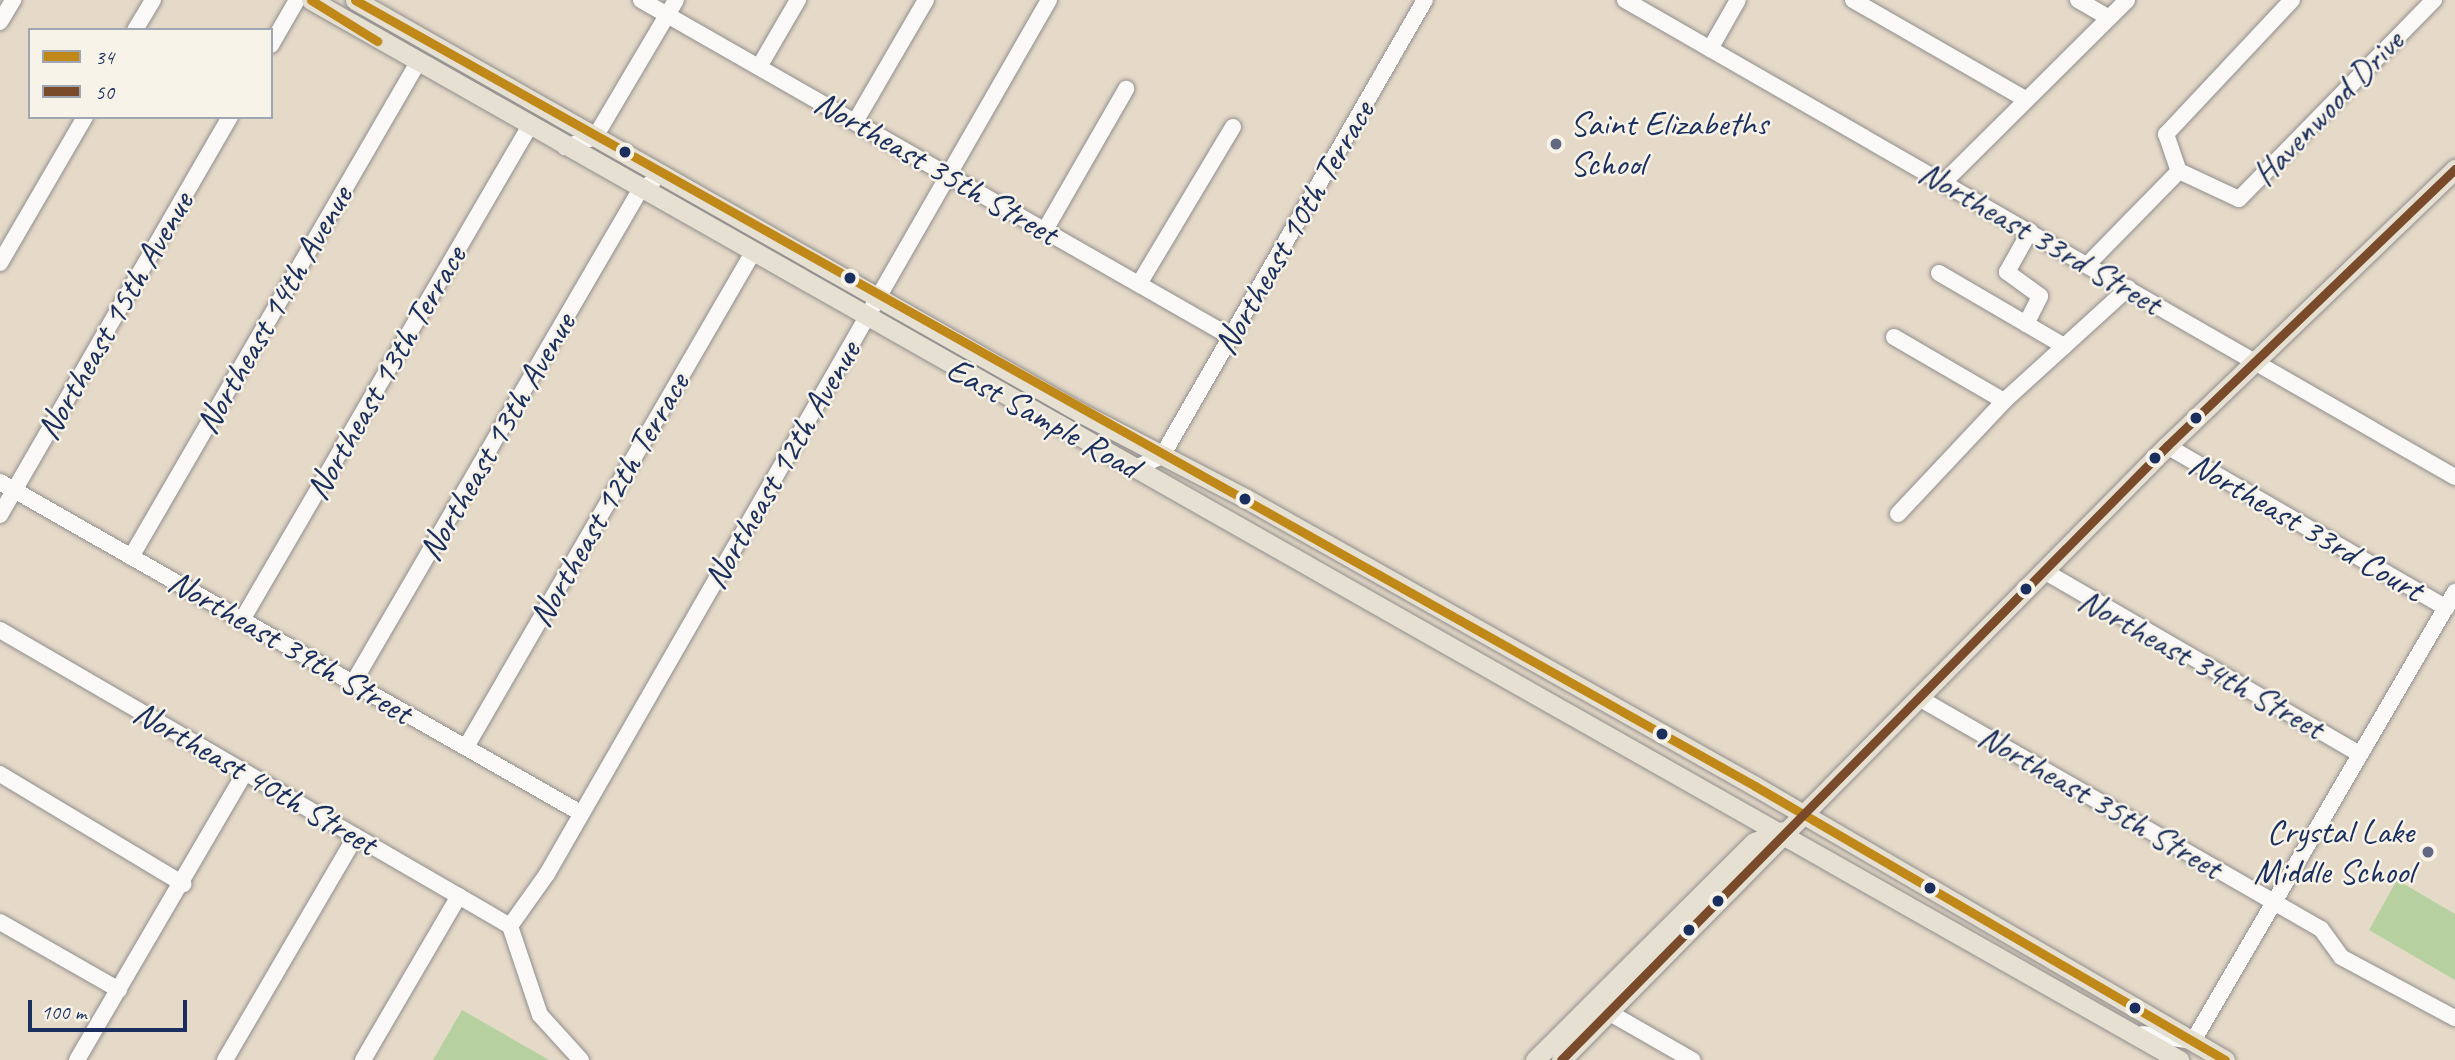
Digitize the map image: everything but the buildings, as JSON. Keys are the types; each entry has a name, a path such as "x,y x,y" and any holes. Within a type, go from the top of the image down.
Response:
{"main road":[{"name":"East Sample Road","path":"311,0 416,64 1133,469 1477,658 2179,1060"},
{"name":"East Sample Road","path":"355,0 878,299 1801,813 2192,1051 2225,1060"},
{"path":"1562,1060 1782,831 1919,698 2167,446 2455,169"},
{"path":"1161,483 1192,472"},
{"path":"1477,658 1515,652"},
{"path":"1535,1060 1745,849 1782,831"},
{"path":"2192,1051 2206,1060"}],"street":[{"path":"0,22 13,0"},
{"path":"136,28 153,0"},
{"path":"273,42 297,0"},
{"name":"Northeast 35th Street","path":"641,0 1231,337"},
{"path":"565,147 595,137 676,0"},
{"path":"759,67 798,0"},
{"path":"855,122 926,0"},
{"name":"Northeast 12th Avenue","path":"510,926 878,299 1049,0"},
{"name":"Northeast 10th Terrace","path":"1162,457 1425,0"},
{"name":"Northeast 33rd Street","path":"1625,0 2455,477"},
{"path":"1710,49 1738,0"},
{"path":"1853,0 2025,99"},
{"path":"2078,0 2109,18"},
{"path":"1944,182 2127,0"},
{"path":"2088,264 2179,171 2166,134 2292,0"},
{"name":"Havenwood Drive","path":"2179,171 2239,199 2434,0"},
{"name":"Northeast 14th Avenue","path":"131,556 416,64"},
{"path":"1045,230 1126,89"},
{"path":"0,263 84,119"},
{"name":"Northeast 15th Avenue","path":"0,515 7,486 229,119"},
{"name":"Northeast 13th Terrace","path":"242,620 529,127"},
{"path":"1139,284 1233,127"},
{"path":"640,190 670,180"},
{"name":"Northeast 13th Avenue","path":"354,683 640,190"},
{"path":"2026,324 2040,296 2007,272 2030,231"},
{"name":"Northeast 12th Terrace","path":"466,747 752,254"},
{"path":"1939,273 2064,346"},
{"path":"1898,514 2004,401 2128,288"},
{"path":"1895,337 2004,401"},
{"name":"Northeast 33rd Court","path":"2167,446 2446,608"},
{"path":"1133,469 1162,457"},
{"name":"Northeast 39th Street","path":"7,486 579,812"},
{"name":"Northeast 34th Street","path":"2044,571 2360,754"},
{"path":"2129,1030 2192,1051 2455,592"},
{"name":"Northeast 40th Street","path":"0,629 510,926"},
{"name":"Northeast 35th Street","path":"1919,698 2321,929 2341,957 2455,1018"},
{"path":"77,1060 183,884 245,772"},
{"path":"0,774 183,884"},
{"path":"225,1060 356,836"},
{"path":"363,1060 458,896"},
{"path":"0,922 119,990"},
{"path":"510,926 540,1015 581,1060"},
{"path":"1610,1013 1692,1060"}],"green space":[{"path":"2397,880 2455,914 2455,980 2369,930"},
{"path":"462,1010 549,1060 433,1060"}],"transit line":[{"name":"34","path":"311,0 377,41"},
{"name":"34","path":"355,0 1755,786 2225,1060"},
{"name":"50","path":"1561,1060 2167,446 2455,169"}],"place":[{"name":"Saint Elizabeths School","path":"1556,144"},
{"name":"Crystal Lake Middle School","path":"2428,852"}]}
